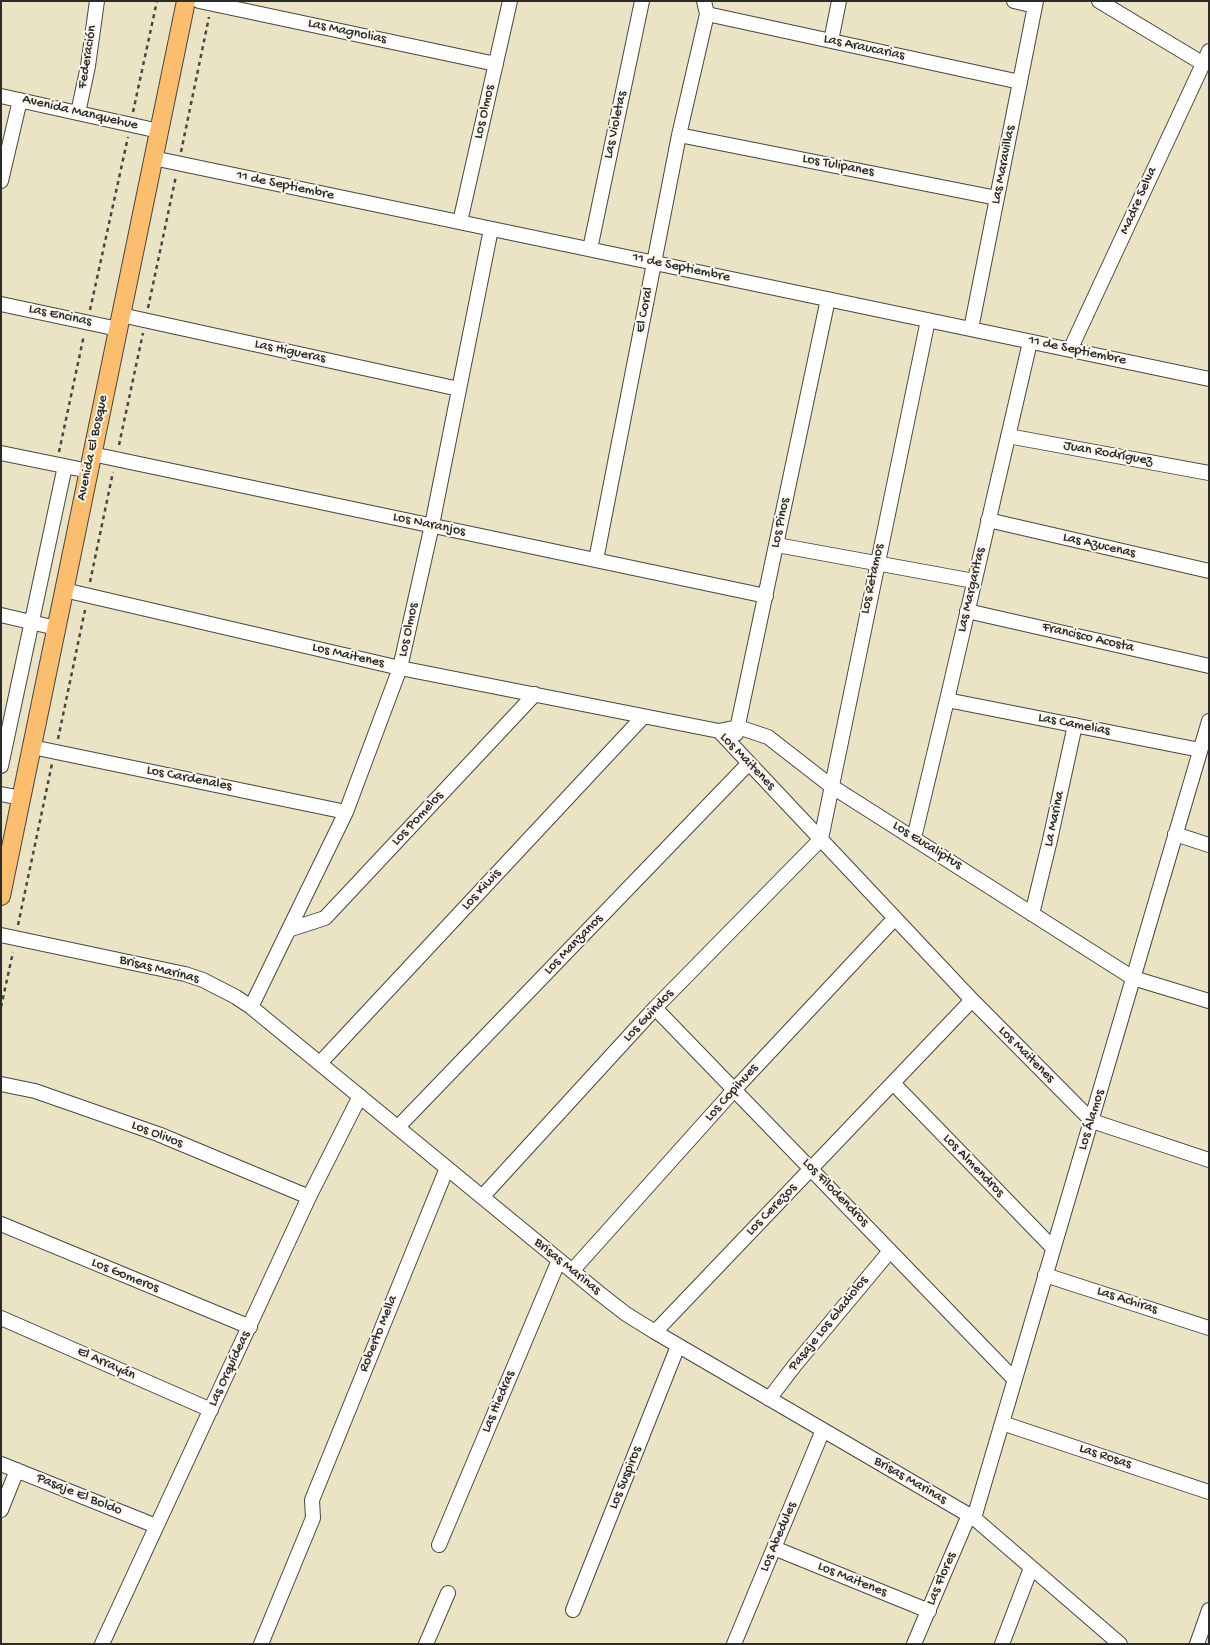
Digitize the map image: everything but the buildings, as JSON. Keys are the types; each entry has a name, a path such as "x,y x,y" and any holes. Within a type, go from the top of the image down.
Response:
{"main road":[{"name":"Avenida El Bosque","path":"1,896 186,1"}],"street":[{"name":"Federación","path":"78,113 88,66 97,1"},
{"name":"Los Olmos","path":"460,222 510,1"},
{"name":"Las Violetas","path":"590,249 642,1"},
{"path":"830,40 839,1"},
{"path":"1014,1 1036,4"},
{"path":"1099,1 1205,57"},
{"name":"Las Magnolias","path":"205,3 496,64"},
{"name":"Las Maravillas","path":"971,329 1036,4"},
{"name":"Las Araucarias","path":"706,8 830,40 1020,82"},
{"name":"El Coral","path":"596,560 679,135 706,8"},
{"name":"Madre Selva","path":"1070,350 1205,57"},
{"name":"Avenida Manquehue","path":"1,96 159,131"},
{"path":"1,181 20,100"},
{"name":"Los Tulipanes","path":"679,135 997,198"},
{"name":"11 de Septiembre","path":"153,158 1209,379"},
{"name":"Los Olmos","path":"252,1007 346,812 400,668 432,525 491,229"},
{"name":"Los Pinos","path":"734,748 828,299"},
{"name":"Las Encinas","path":"1,304 87,322 120,322"},
{"name":"Las Higueras","path":"120,322 145,320 459,389"},
{"name":"Los Retamos","path":"820,839 928,320"},
{"name":"Las Margaritas","path":"914,838 1030,342"},
{"name":"Juan Rodríguez","path":"1008,436 1209,473"},
{"name":"Los Naranjos","path":"1,453 61,465 116,459 766,596"},
{"name":"Avenida El Bosque","path":"1,766 61,465"},
{"name":"Las Azucenas","path":"988,520 1209,571"},
{"path":"777,545 974,581"},
{"name":"Los Maitenes","path":"64,590 400,668 719,731 972,1000 1092,1121 1209,1160"},
{"name":"Francisco Acosta","path":"967,611 1209,666"},
{"path":"1,615 56,628"},
{"name":"Los Pomelos","path":"291,929 325,918 535,694"},
{"name":"Las Camelias","path":"947,700 1200,750"},
{"name":"Los Kiwis","path":"320,1063 643,717"},
{"name":"Los Álamos","path":"971,1516 1002,1423 1209,721"},
{"name":"La Marina","path":"1032,914 1075,725"},
{"path":"719,731 738,727"},
{"name":"Los Eucaliptus","path":"738,727 768,737 831,786 1133,978 1209,1002"},
{"name":"Los Cardenales","path":"32,747 346,812"},
{"name":"Los Manzanos","path":"398,1127 750,763"},
{"path":"1,794 21,798"},
{"path":"1175,834 1209,845"},
{"name":"Los Guindos","path":"482,1197 655,1008 820,839"},
{"name":"Los Copihues","path":"572,1271 734,1090 895,918"},
{"name":"Brisas Marinas","path":"1,935 185,974 220,988 252,1007 606,1298 678,1346 971,1516 1120,1644"},
{"name":"Los Cerezos","path":"655,1332 894,1084 972,1000"},
{"name":"Los Filodendros","path":"655,1008 1014,1379"},
{"name":"Los Olivos","path":"1,1084 34,1091 158,1134 309,1197"},
{"name":"Los Almendros","path":"894,1084 1053,1248"},
{"name":"Las Orquídeas","path":"102,1644 309,1197 360,1096"},
{"name":"Roberto Mella","path":"261,1644 313,1518 312,1500 447,1168"},
{"name":"Los Gomeros","path":"1,1224 250,1327"},
{"name":"Pasaje Los Gladiolos","path":"769,1399 801,1357 890,1251"},
{"name":"Las Hiedras","path":"438,1544 559,1260"},
{"name":"Las Achiras","path":"1045,1275 1209,1328"},
{"name":"El Arrayán","path":"1,1318 211,1410"},
{"name":"Los Suspiros","path":"573,1610 678,1346"},
{"name":"Las Rosas","path":"1002,1423 1209,1492"},
{"name":"Los Abedules","path":"734,1644 823,1430"},
{"name":"Pasaje El Boldo","path":"1,1464 156,1526"},
{"path":"1,1510 17,1470"},
{"name":"Las Flores","path":"914,1644 971,1516"},
{"name":"Los Maitenes","path":"774,1548 929,1611"},
{"path":"1002,1644 1031,1568"},
{"path":"426,1644 448,1593"},
{"path":"1197,1644 1209,1610"}],"path":[{"path":"61,465 87,322 157,1"},
{"path":"1,1007 178,164 205,3"}]}
